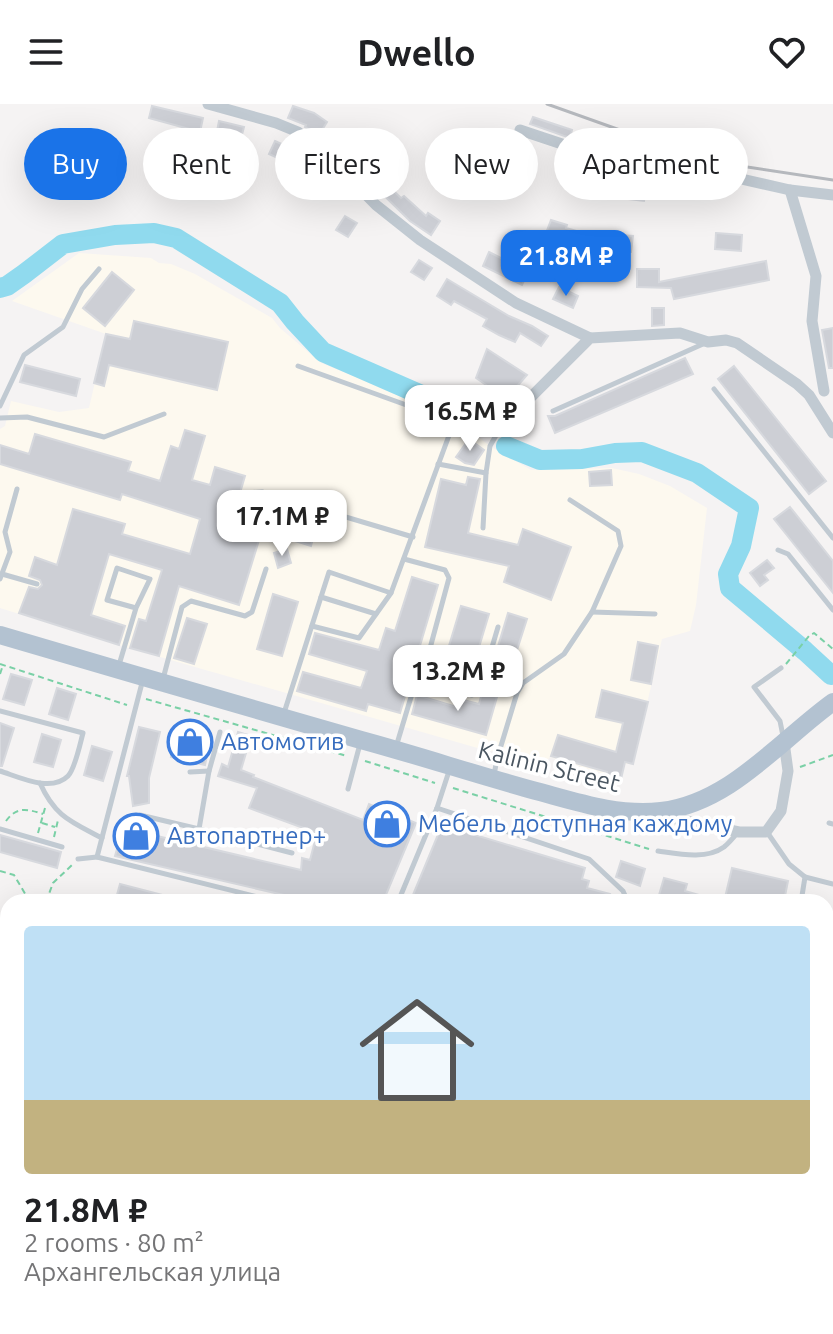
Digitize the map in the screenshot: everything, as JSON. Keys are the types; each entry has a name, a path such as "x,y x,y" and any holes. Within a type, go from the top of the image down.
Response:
{"main road":[{"name":"Kalinin Street","path":"0,635 601,809 662,811 720,790 831,708"}],"street":[{"path":"208,104 298,132 328,156 376,205 420,240 516,303 590,338 680,333 708,342 726,340 737,343 809,395 833,433"},
{"path":"538,136 577,149 609,149 790,190 833,195"},
{"path":"790,190 816,276 812,321 828,390 809,395"},
{"path":"500,428 590,338"},
{"path":"638,811 739,832 766,832 781,811 788,771 784,742"}],"lane":[{"path":"0,406 24,355 63,327 82,289 99,269"},
{"path":"553,411 708,342"},
{"path":"298,366 448,420 451,430 391,593 359,638 312,626"},
{"path":"714,389 833,538"},
{"path":"0,418 27,417 104,437 164,414"},
{"path":"483,528 490,446 500,428"},
{"path":"438,464 486,473"},
{"path":"17,489 5,532 10,552 1,576 37,584"},
{"path":"235,529 246,493 262,492 413,537"},
{"path":"493,779 517,693 523,683 564,654 592,612 621,546 618,531 570,500"},
{"path":"778,550 788,554 833,610"},
{"path":"404,559 445,570 449,578 429,652"},
{"path":"117,670 136,608 150,579 117,568 107,600 136,608"},
{"path":"162,683 182,607 191,601 245,616 252,612 266,569"},
{"path":"282,718 329,572 391,593"},
{"path":"321,597 376,614"},
{"path":"592,612 655,614"},
{"path":"395,750 414,687 421,681 472,695 482,681 498,627"},
{"path":"781,668 754,687 780,721 784,742"},
{"path":"97,857 143,678"},
{"path":"0,711 83,733 67,777 53,783 40,783 0,771"},
{"path":"199,829 209,771 220,732"},
{"path":"348,789 361,740"},
{"path":"401,894 437,808 450,767"},
{"path":"190,772 209,771"},
{"path":"40,783 47,799 60,815 102,838"},
{"path":"437,808 589,859 624,894"},
{"path":"140,815 292,853"},
{"path":"2,829 62,847"},
{"path":"658,851 691,855 710,853 724,847 739,832"},
{"path":"766,832 789,864 805,877 833,884"},
{"path":"78,859 97,857 246,894"},
{"path":"802,894 805,877"}],"path":[{"path":"787,662 814,633 833,649"},
{"path":"0,674 2,665 136,708"},
{"path":"139,697 275,736"},
{"path":"788,771 833,755"},
{"path":"444,786 658,851"},
{"path":"37,839 47,799"},
{"path":"2,829 7,819 19,810 43,814"},
{"path":"52,844 60,815"},
{"path":"41,822 56,827"},
{"path":"49,894 53,883 78,859"},
{"path":"0,871 14,875 25,894"}],"shaded area":[{"path":"79,253 151,258 195,274 272,318 321,363 448,414 490,446 531,470 612,468 670,486 707,508 690,631 662,639 633,764 625,764 621,779 550,757 545,763 505,751 488,751 0,608 0,429 5,426 11,401 59,412 89,408 106,334 12,301"}],"building":[{"path":"152,106 203,118 201,128 185,128 149,118"},
{"path":"293,106 314,113 327,122 323,128 307,128 288,118"},
{"path":"533,117 566,128 554,128 554,132 530,124"},
{"path":"219,121 244,127 244,128 218,128"},
{"path":"275,141 275,157 269,154"},
{"path":"389,200 408,200 426,216 428,213 440,221 431,235 410,221"},
{"path":"345,216 357,223 348,237 336,230"},
{"path":"551,220 567,225 566,228 604,239 600,254 546,233"},
{"path":"716,233 742,235 741,251 715,249"},
{"path":"620,235 633,236 631,252 619,251"},
{"path":"539,247 559,254 550,281 530,273"},
{"path":"489,252 528,272 522,285 483,266"},
{"path":"419,260 432,268 424,280 411,272"},
{"path":"766,261 769,280 674,299 671,288 637,287 637,269 659,269 659,282"},
{"path":"112,272 134,290 105,326 83,308"},
{"path":"447,279 548,336 541,346 520,333 515,342 483,326 487,319 454,301 451,305 437,296"},
{"path":"559,287 578,296 573,308 553,299"},
{"path":"652,308 664,308 664,325 652,326"},
{"path":"134,321 228,342 217,390 109,365 104,386 94,383 106,334 130,339"},
{"path":"833,328 833,368 829,368 822,330"},
{"path":"487,349 527,375 506,399 476,378"},
{"path":"685,358 693,374 555,433 548,416 555,416"},
{"path":"25,365 80,379 76,396 20,382"},
{"path":"734,366 826,481 809,494 718,379"},
{"path":"185,430 205,436 192,480 210,485 215,467 245,476 230,527 232,533 239,532 246,510 277,520 279,515 316,527 311,546 266,532 264,524 239,605 179,586 159,656 130,648 139,619 146,621 162,570 109,554 91,615 125,626 119,645 19,613 29,587 38,589 42,585 40,580 29,576 35,557 57,565 73,509 125,524 122,534 190,554 200,519 122,494 120,500 0,464 0,445 29,454 35,434 131,462 128,471 160,481 171,446 179,449"},
{"path":"469,439 484,450 474,465 456,457"},
{"path":"611,470 612,485 590,486 589,472"},
{"path":"468,477 480,479 468,533 518,545 523,529 571,547 551,600 504,582 509,566 425,547 441,479 466,485"},
{"path":"790,507 833,561 833,593 774,519"},
{"path":"287,549 291,563 278,568 274,553"},
{"path":"767,560 774,568 764,575 768,580 760,586 750,573"},
{"path":"412,577 438,585 400,713 368,704 366,711 297,691 303,672 361,688 367,671 309,654 315,633 379,650 386,628 395,631"},
{"path":"273,594 298,602 282,656 257,649"},
{"path":"461,606 489,614 467,687 439,679"},
{"path":"508,613 527,619 508,678 490,673"},
{"path":"187,618 207,624 194,664 174,658"},
{"path":"638,642 658,646 651,684 631,680"},
{"path":"11,674 32,680 24,705 3,699"},
{"path":"57,688 76,694 68,720 49,714"},
{"path":"602,690 648,702 633,764 625,762 621,779 551,756 558,735 616,752 623,723 596,717"},
{"path":"482,693 497,697 486,735 412,714 417,695 460,708 463,700 479,704"},
{"path":"0,723 14,728 2,766 0,766"},
{"path":"139,727 160,732 149,778 149,803 133,806 127,776"},
{"path":"238,732 251,736 241,770 253,777 363,820 369,804 416,823 386,894 279,894 115,856 123,828 301,870 302,858 310,860 317,833 249,808 257,788 218,776 222,764 228,767"},
{"path":"42,734 61,740 53,767 34,762"},
{"path":"176,734 210,742 205,765 171,757"},
{"path":"92,746 112,752 103,781 84,775"},
{"path":"442,825 585,868 582,879 589,881 587,888 610,894 413,894"},
{"path":"0,835 61,852 57,868 0,852"},
{"path":"621,861 645,869 640,886 616,877"},
{"path":"732,868 788,881 785,894 726,894"},
{"path":"664,878 687,884 685,891 695,894 659,894"},
{"path":"120,884 159,894 117,894"}],"waterway":[{"path":"0,288 63,244 115,235 154,233 176,238 280,303 323,352 449,407 481,427"},
{"path":"506,446 540,460 642,452 697,473 749,508 741,546 728,574 730,588 831,675"}],"railway":[{"path":"547,104 648,140 734,165 833,180"}],"place":[{"name":"Автомотив","path":"190,742"},
{"name":"Мебель доступная каждому","path":"387,824"},
{"name":"Автопартнер+","path":"136,836"}]}
